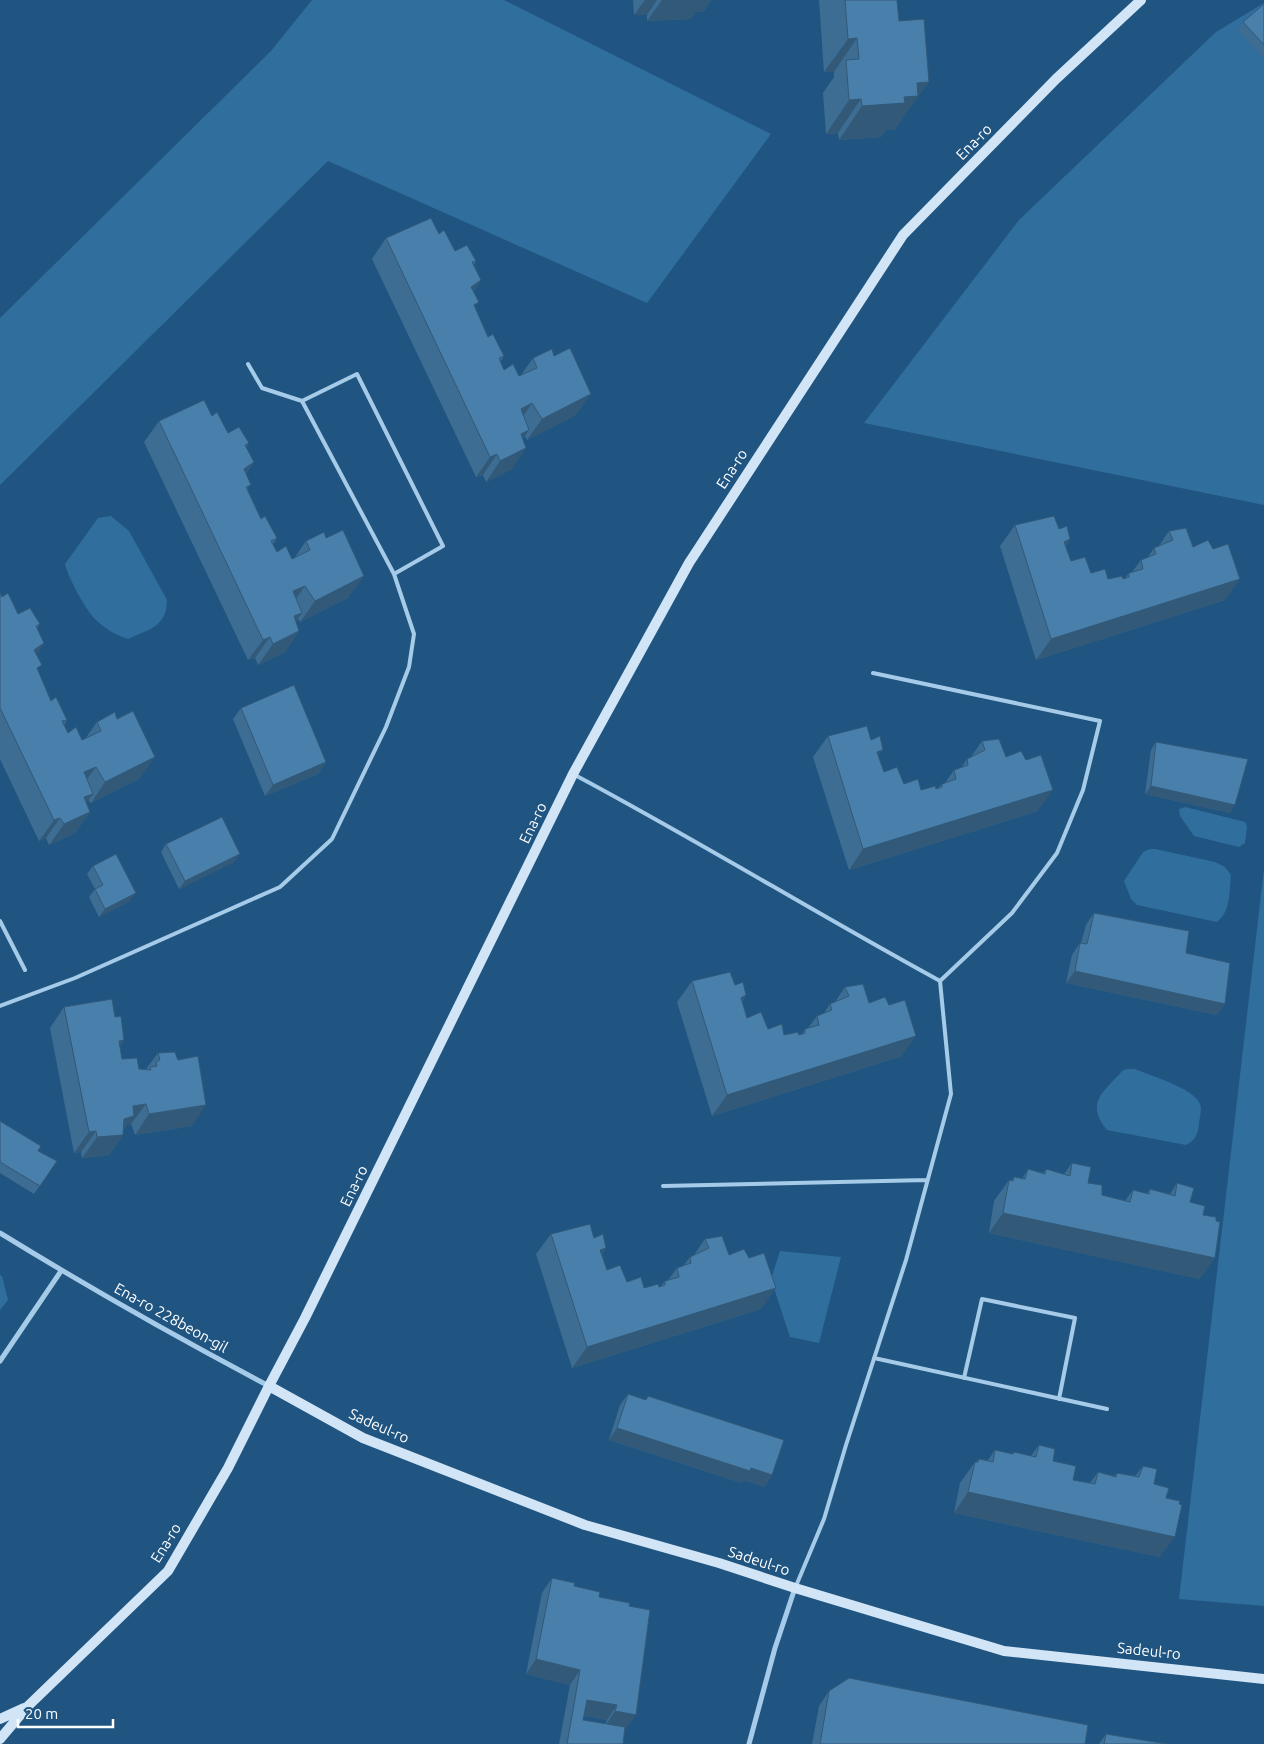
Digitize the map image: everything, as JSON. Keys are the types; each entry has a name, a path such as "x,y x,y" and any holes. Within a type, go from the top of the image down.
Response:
{"street":[{"name":"Ena-ro","path":"0,1739 27,1707 168,1572 228,1468 305,1318 573,774 689,563 903,235 1056,79 1141,0"},
{"name":"Ena-ro 228beon-gil","path":"0,1233 179,1338 269,1386"},
{"path":"0,1361 62,1271"},
{"name":"Sadeul-ro","path":"269,1386 364,1438 584,1525 1004,1651 1264,1679"},
{"path":"749,1744 775,1648 795,1588"},
{"name":"Ena-ro","path":"0,1719 27,1707"}],"lane":[{"path":"0,1006 75,978 280,887 332,839 386,727 410,667 414,634 394,574 302,401 262,388 248,364"},
{"path":"302,401 357,374 443,546 394,574"},
{"path":"873,673 1100,721 1083,790 1057,853 1012,913 940,981"},
{"path":"573,774 644,812 940,981"},
{"path":"0,921 25,970"},
{"path":"795,1588 824,1519 906,1260 951,1094 940,981"},
{"path":"663,1186 928,1180"},
{"path":"964,1378 982,1299 1075,1318 1058,1399"},
{"path":"874,1358 1106,1409"}],"shaded area":[{"path":"312,0 504,0 771,134 647,303 328,161 0,485 0,318 271,51"},
{"path":"1264,3 1264,505 864,423 1019,220 1216,32"},
{"path":"111,516 129,531 167,600 164,616 160,622 128,639 106,628 91,614 77,593 65,564 98,518"},
{"path":"1185,807 1245,822 1247,826 1245,843 1239,847 1194,836 1180,816 1179,809"},
{"path":"1150,849 1215,862 1225,867 1231,875 1227,907 1222,918 1217,922 1137,905 1131,899 1124,881 1143,852"},
{"path":"1264,869 1264,1606 1179,1599"},
{"path":"1135,1069 1171,1083 1196,1098 1200,1104 1201,1113 1197,1133 1192,1141 1186,1145 1107,1130 1100,1120 1097,1104 1104,1091 1123,1070"},
{"path":"780,1251 841,1257 819,1343 790,1337 771,1279"},
{"path":"0,1275 2,1276 8,1300 0,1310"}],"building":[{"path":"845,0 897,0 899,21 924,19 929,82 917,83 918,96 904,97 905,103 862,106 861,99 849,100 846,60 859,59 857,38 848,39"},
{"path":"1264,4 1264,45 1243,22"},
{"path":"431,218 439,234 444,230 455,251 467,245 476,261 472,262 481,280 471,287 479,302 474,305 488,337 493,334 504,356 499,358 504,370 513,364 519,376 537,368 533,358 552,349 554,356 570,348 591,394 542,419 532,403 521,409 529,430 521,434 526,448 500,461 497,454 490,457 386,238"},
{"path":"204,400 212,416 217,412 228,433 239,427 249,443 245,445 254,462 244,469 251,485 246,487 261,519 265,516 277,538 271,541 277,552 286,546 292,559 310,550 306,541 324,532 326,538 343,530 364,576 315,601 305,586 293,591 302,613 294,616 299,631 273,644 270,637 263,640 159,421"},
{"path":"1054,516 1059,529 1067,526 1070,539 1064,542 1071,561 1085,557 1091,573 1105,569 1108,579 1122,576 1123,579 1129,577 1129,573 1143,569 1141,560 1156,554 1154,548 1173,540 1169,531 1186,528 1193,547 1208,540 1213,549 1228,544 1240,579 1051,639 1015,525"},
{"path":"0,593 2,597 8,593 18,614 30,608 40,624 36,626 44,643 34,650 42,665 37,668 51,701 56,697 67,720 62,721 68,733 76,727 82,740 101,731 97,722 115,712 117,719 133,711 155,757 105,782 96,767 84,772 93,794 84,797 90,812 64,824 60,818 54,820 0,708"},
{"path":"294,685 326,762 273,785 241,708"},
{"path":"867,726 871,740 880,736 883,750 877,752 884,772 897,767 904,784 918,779 921,790 935,786 936,789 942,787 942,784 956,779 954,770 968,765 967,759 985,750 982,741 999,739 1006,757 1021,751 1026,760 1041,755 1053,790 863,849 828,736"},
{"path":"1156,742 1248,759 1235,805 1151,786"},
{"path":"222,817 240,854 185,881 166,844"},
{"path":"116,854 136,893 105,909 95,889 103,885 93,866"},
{"path":"1094,913 1189,931 1186,953 1230,963 1225,1004 1075,971 1080,943 1087,944"},
{"path":"730,972 735,985 743,982 746,995 741,998 747,1018 761,1012 768,1029 782,1024 784,1035 798,1032 799,1035 805,1033 805,1029 819,1025 817,1016 832,1010 830,1004 849,996 845,987 863,984 869,1003 885,997 889,1005 905,1000 916,1036 727,1095 692,981"},
{"path":"112,999 115,1017 121,1016 124,1040 119,1041 122,1059 137,1058 139,1069 151,1070 150,1067 157,1066 156,1062 160,1060 158,1053 175,1052 178,1060 198,1056 206,1105 149,1114 146,1104 133,1106 134,1116 124,1119 123,1135 97,1137 96,1131 89,1132 64,1007"},
{"path":"0,1121 41,1146 38,1151 57,1161 40,1186 0,1162"},
{"path":"1072,1163 1091,1167 1088,1183 1102,1185 1102,1195 1130,1202 1133,1190 1149,1194 1150,1189 1175,1196 1177,1183 1194,1188 1190,1202 1205,1206 1203,1215 1216,1217 1216,1221 1220,1222 1215,1258 1003,1213 1009,1180 1013,1181 1014,1177 1025,1179 1028,1169 1045,1174 1046,1169 1070,1176"},
{"path":"590,1224 594,1238 603,1234 606,1248 600,1250 607,1270 620,1265 627,1282 641,1277 644,1288 658,1284 659,1287 665,1285 665,1281 679,1277 677,1268 691,1263 690,1257 709,1248 705,1239 722,1236 729,1255 744,1249 749,1258 764,1253 776,1288 587,1347 551,1234"},
{"path":"628,1394 646,1400 648,1396 784,1440 772,1475 751,1468 750,1471 617,1428"},
{"path":"1039,1445 1055,1449 1053,1461 1076,1466 1073,1480 1095,1484 1098,1472 1116,1477 1117,1473 1139,1477 1143,1466 1157,1469 1154,1484 1169,1488 1166,1498 1180,1501 1179,1504 1182,1505 1175,1537 968,1492 975,1462 978,1462 979,1459 993,1462 995,1450 1036,1457"},
{"path":"552,1578 575,1583 574,1586 600,1592 599,1597 630,1603 629,1606 650,1610 636,1715 615,1711 617,1705 587,1700 583,1720 625,1727 623,1744 567,1744 580,1670 536,1659"},
{"path":"849,1678 1088,1725 1085,1744 820,1744 829,1691"},
{"path":"1106,1734 1167,1744 1104,1744"}]}
